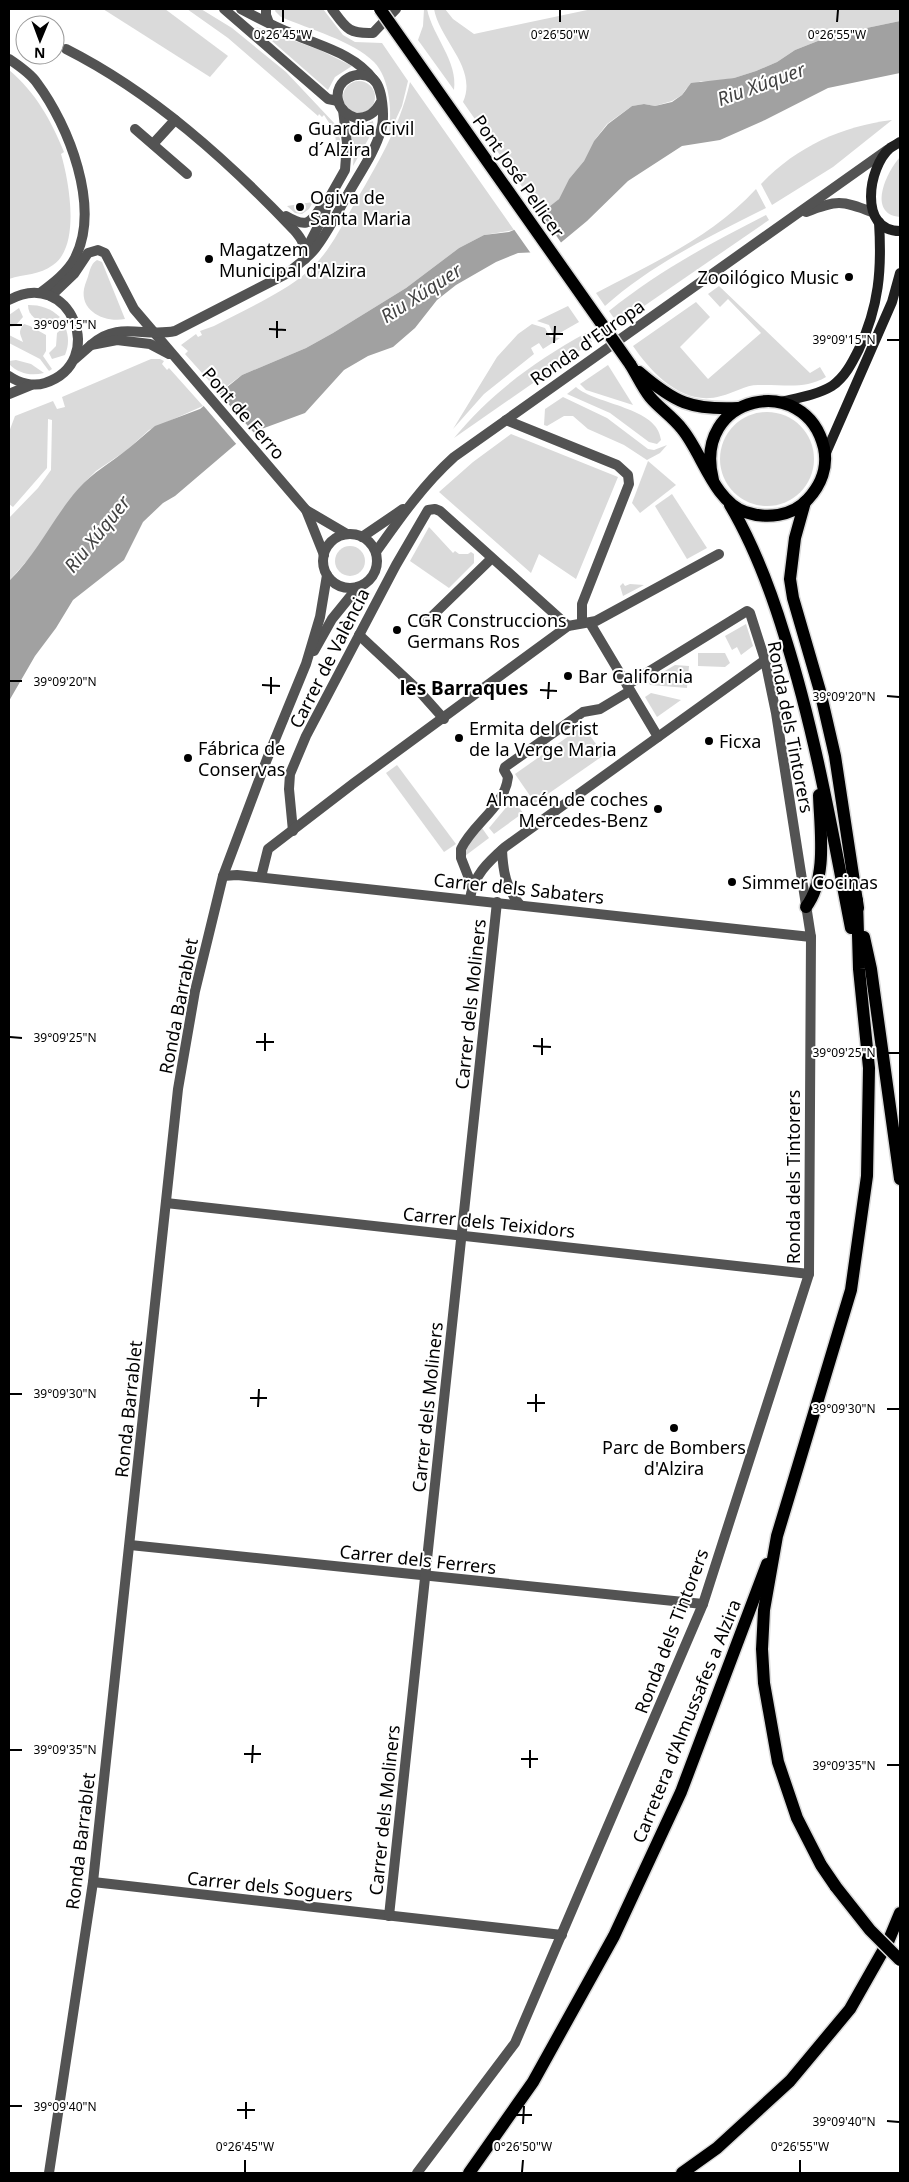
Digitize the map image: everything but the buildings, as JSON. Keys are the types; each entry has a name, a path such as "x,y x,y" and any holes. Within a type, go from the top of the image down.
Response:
{"main road":[{"name":"Pont José Pellicer","path":"380,9 630,364"},
{"path":"900,142 890,148 878,164 872,181 870,196 872,212 879,222 887,228 900,231"},
{"path":"780,402 823,391 843,376 852,364 870,322 878,294 881,256 879,222"},
{"path":"825,455 892,302 900,273"},
{"path":"630,364 654,385 685,404 717,409 738,408"},
{"path":"630,364 650,396 682,429 719,492 728,501 742,510 758,516 775,516 791,511 805,502 817,489 824,472 825,455 821,437 812,421 798,409 780,402 766,400 752,402 738,408 725,418 716,432 710,447 709,464 713,480"},
{"path":"728,501 747,534 771,592 807,708 859,969"},
{"path":"805,502 795,538 790,579 793,598 820,691 835,756 857,900 871,969 900,1178"},
{"path":"806,908 814,896 822,852 816,750"},
{"path":"857,900 859,969 869,1068 867,1176 851,1290 777,1536 764,1610 762,1649 770,1730 778,1762 798,1818 821,1865 836,1887 870,1930 900,1960"},
{"name":"Carretera d'Almussafes a Alzira","path":"469,2173 533,2082 614,1936 681,1792 777,1536"},
{"path":"682,2173 717,2148 790,2081 850,2009 888,1942 900,1913"},
{"path":"462,2173 533,2082"}],"street":[{"path":"224,9 328,98 356,118 364,118 374,112 381,102"},
{"path":"9,394 53,380 64,372 100,336 113,332 143,331 156,334 175,331 286,274 306,254 316,248 381,130 383,115 379,86 366,69 348,58 241,9"},
{"path":"266,9 269,23"},
{"path":"332,9 348,30 359,34 373,33 396,9"},
{"path":"66,49 94,63 137,89 175,120 274,210 303,240 306,254"},
{"path":"9,58 36,81 54,110 76,164 83,196 82,230 74,260 40,293"},
{"path":"274,210 299,224 306,223 313,218 328,200 345,170 347,143 340,106 340,86 349,77 357,75 367,76 374,80"},
{"path":"153,144 175,120"},
{"path":"135,128 187,174"},
{"name":"Ronda d'Europa","path":"408,506 433,476 454,457 890,148"},
{"path":"306,254 325,213 328,200"},
{"path":"794,216 832,202 852,204 872,212"},
{"path":"51,296 74,274 88,253 94,250 102,251 108,256 134,309 178,361"},
{"path":"9,300 28,293 40,293 51,296 69,310 76,325 78,342 76,353 71,363"},
{"path":"91,345 117,340 143,342 158,347 178,361"},
{"name":"Pont de Ferro","path":"178,361 306,510"},
{"path":"9,376 33,385"},
{"path":"506,420 617,465 628,475 629,484 582,604 586,623 629,688 658,737"},
{"path":"362,536 408,506"},
{"path":"376,552 408,506"},
{"name":"Carrer de València","path":"293,830 289,789 290,774 306,736 396,565 428,510 435,509 440,511 492,559"},
{"path":"306,510 347,534 362,536 372,544 378,562 373,577 358,588 332,619 306,664"},
{"path":"306,510 324,555"},
{"path":"306,664 320,617 327,575 323,564 324,555 331,542 347,534"},
{"path":"262,878 268,849 568,626 586,623 719,554"},
{"path":"428,620 492,559 568,626"},
{"path":"327,575 340,586 358,588"},
{"name":"Ronda dels Tintorers","path":"417,2173 515,2043 702,1604 809,1274 811,937 776,713 765,660 752,616 747,612 629,688"},
{"path":"359,635 419,691 444,719"},
{"path":"470,899 472,886 484,867 502,850 765,660"},
{"name":"Ronda Barrablet","path":"49,2173 93,1882 178,1089 193,1000 223,876 267,759 306,664"},
{"path":"472,886 461,858 461,849 506,789 508,777 504,770 505,766 583,712 600,709 629,688"},
{"path":"502,850 504,877 513,896 520,904"},
{"name":"Carrer dels Sabaters","path":"223,876 262,878 520,904 811,937"},
{"name":"Carrer dels Moliners","path":"389,1916 498,902"},
{"name":"Carrer dels Teixidors","path":"166,1203 809,1274"},
{"name":"Carrer dels Ferrers","path":"130,1546 702,1604"},
{"name":"Carrer dels Soguers","path":"93,1882 562,1935"}],"shaded area":[{"path":"103,9 165,9 228,56 210,77"},
{"path":"187,9 201,9 232,28 286,72 335,124 340,139 340,156 337,154 335,132 324,115 322,117 319,114 318,116 228,38"},
{"path":"276,9 323,9 343,35 355,42 382,43 408,81 402,106 388,136 390,118 389,97 384,77 374,62 343,42 281,17 275,11"},
{"path":"424,9 427,9 434,29 449,59 454,79 454,90 418,40 423,26"},
{"path":"434,9 445,9 453,19 474,34 592,9 900,9 900,21 833,35 795,50 777,62 734,78 710,82 701,81 686,89 682,95 672,101 655,106 644,104 632,106 607,124 594,141 584,161 569,179 559,199 541,214 463,102 466,78 462,66 443,32"},
{"path":"256,27 320,50 352,66 335,77 328,90"},
{"path":"9,70 27,88 42,108 64,152 61,154 69,196 70,229 62,256 53,265 37,273 9,279"},
{"path":"359,81 365,82 370,86 374,91 374,103 370,108 365,112 359,113 353,112 348,108 344,103 343,97 344,91 348,86 353,82"},
{"path":"410,82 514,230 484,235 459,248 406,288 333,333 306,348 242,375 219,392 185,354 188,351 181,345 196,334 198,337 202,335 200,331 214,326 286,288 306,273 320,259 337,234 386,147 400,116"},
{"path":"892,120 833,167 772,205 761,184 789,159 821,140 838,133 855,127"},
{"path":"373,121 374,129 353,166 354,152 350,125 365,124"},
{"path":"900,157 900,217 890,214 884,208 882,191 885,181"},
{"path":"756,189 766,208 703,240 662,264 605,306 596,293 660,260 701,235 739,206"},
{"path":"313,202 309,209 302,214 295,213 287,206"},
{"path":"766,215 769,220 618,324 609,311 646,283 685,259"},
{"path":"97,260 102,262 125,319 118,320 103,317 90,310 86,304 84,287 91,267"},
{"path":"719,286 810,373 820,367 826,377 810,384 793,386 753,385 726,395 707,398 694,397 682,392 670,386 659,377 633,346 696,302 710,317 680,347 708,379 761,333 728,299 720,307 708,294"},
{"path":"28,305 53,311 60,317 50,322 40,321 31,315"},
{"path":"568,306 579,322 558,334 553,334 549,325 537,321"},
{"path":"19,308 23,317 15,326 9,327 9,315"},
{"path":"24,324 46,335 46,351 43,356 52,369 49,371 40,359 9,343 9,335 23,342 20,331"},
{"path":"532,324 545,328 550,337 560,338 543,349 539,343 531,348 534,354 484,394 453,429 497,357 518,334"},
{"path":"65,326 68,341 65,355 52,359 49,353 56,346 57,333"},
{"path":"586,333 592,342 454,438 483,407 515,379 549,355"},
{"path":"151,359 164,361 162,364 167,370 169,368 203,406 149,430 127,450 96,471 78,489 32,555 9,581 9,518 38,488 51,470 52,420 48,419 47,468 13,507 9,504 9,432 15,416 53,401 57,409 65,407 62,397"},
{"path":"16,360 31,364 44,373 30,374 21,372 9,364 9,361"},
{"path":"608,365 633,405 586,390 580,384"},
{"path":"576,387 585,393 638,413 649,420 657,429 661,440 657,444 649,442 610,413 567,394"},
{"path":"563,397 607,418 648,449 654,450 667,445 660,453 647,460 624,445 588,429 573,416 564,416 547,426 544,425 545,409"},
{"path":"767,412 785,416 800,426 810,441 814,459 810,477 800,492 785,502 767,506 749,502 734,492 724,477 720,459 724,441 734,426 749,416"},
{"path":"511,434 618,477 576,579 539,554 531,573 439,492 473,462"},
{"path":"648,461 676,485 640,513 632,503"},
{"path":"672,494 707,548 687,559 655,506"},
{"path":"429,527 453,553 455,551 459,554 471,552 474,554 474,563 449,588 410,561"},
{"path":"350,546 361,550 365,561 361,572 350,576 339,572 335,561 339,550"},
{"path":"623,583 625,586 630,584 644,585 623,596 620,586"},
{"path":"746,624 753,646 741,655 737,647 732,650 725,636"},
{"path":"698,653 725,653 730,663 725,667 698,666"},
{"path":"675,665 689,666 687,688 650,685 648,681"},
{"path":"651,693 681,700 657,717 645,697"},
{"path":"583,726 604,755 535,803 515,774"},
{"path":"397,765 456,844 444,852 386,773"},
{"path":"513,799 523,813 494,834 489,828"},
{"path":"482,828 489,838 465,856 467,845"}],"water":[{"name":"Riu Xúquer","path":"900,21 900,73 828,88 765,120 720,140 682,146 628,181 587,221 558,245 540,252 518,253 496,262 456,285 437,300 415,328 393,347 368,356 344,370 305,413 256,431 243,438 175,496 163,503 143,522 124,560 73,600 56,628 35,656 9,701 9,581 37,548 78,489 90,477 155,426 200,409 242,375 306,348 333,333 406,288 459,248 484,235 509,232 526,225 559,199 569,179 584,161 594,141 608,124 632,106 644,104 655,106 672,102 682,95 691,83 734,78 777,62 795,50 833,35"}],"pier":[{"path":"540,212 562,244 540,254 532,255 513,228 525,223"},
{"path":"217,391 255,434 238,446 202,404"}],"place":[{"name":"Guardia Civil d´Alzira","path":"298,138"},
{"name":"Ogiva de Santa Maria","path":"300,207"},
{"name":"Magatzem Municipal d'Alzira","path":"209,259"},
{"name":"Zooilógico Music","path":"849,277"},
{"name":"CGR Construccions Germans Ros","path":"397,630"},
{"name":"Bar California","path":"568,676"},
{"name":"Ermita del Crist de la Verge Maria","path":"459,738"},
{"name":"Ficxa","path":"709,741"},
{"name":"Fábrica de Conservas","path":"188,758"},
{"name":"Almacén de coches Mercedes-Benz","path":"658,809"},
{"name":"Simmer Cocinas","path":"732,882"},
{"name":"Parc de Bombers d'Alzira","path":"674,1428"}],"district":[{"name":"les Barraques","path":"464,688"}]}
